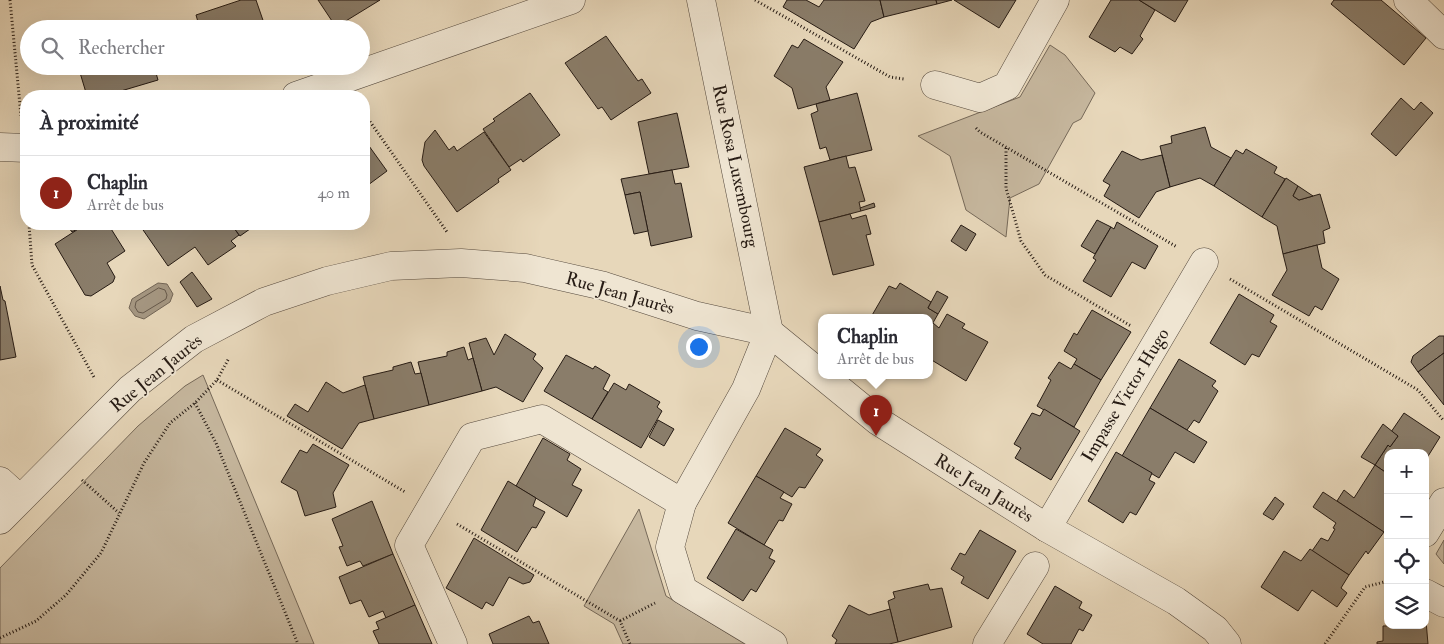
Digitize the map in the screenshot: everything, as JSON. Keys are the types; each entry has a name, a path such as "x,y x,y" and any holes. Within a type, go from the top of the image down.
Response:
{"street":[{"path":"370,70 571,0"},
{"name":"Rue Rosa Luxembourg","path":"701,0 769,332"},
{"path":"935,85 980,98 1007,86 1055,0"},
{"path":"1408,0 1444,35"},
{"path":"313,90 356,75"},
{"name":"Impasse Victor Hugo","path":"1047,528 1204,262"},
{"name":"Rue Jean Jaurès","path":"0,520 130,389 194,338 264,302 327,280 391,266 461,263 526,268 604,286 697,316 769,332 818,372"},
{"path":"769,332 746,389 682,503 670,547 683,590 773,644"},
{"name":"Rue Jean Jaurès","path":"827,379 878,421 1047,528 1176,601 1215,629 1228,644"},
{"path":"453,644 409,544 472,437 542,419 682,503"},
{"path":"0,481 20,499"},
{"path":"1429,526 1444,502"},
{"path":"988,644 1035,566"},
{"path":"1429,595 1444,603"}],"path":[{"path":"10,0 17,148"},
{"path":"370,122 452,239 461,263"},
{"path":"1006,147 1006,188 1021,241 1046,275 1157,342"},
{"path":"29,230 32,265 111,408"},
{"path":"1204,262 1418,390 1444,421"},
{"path":"0,638 36,621 66,595 101,552 144,464 170,423 195,403 217,380 230,356"},
{"path":"217,380 620,621 630,644"},
{"path":"195,403 216,443 298,644"},
{"path":"59,460 119,513"},
{"path":"1325,644 1364,587 1384,582"},
{"path":"620,621 683,590"}],"shaded area":[{"path":"1050,45 1065,55 1095,93 1081,119 1073,123 1039,184 1010,198 1006,237 966,210 950,156 918,136 1020,97"},
{"path":"203,375 314,644 0,644 0,568 138,426 185,386"},
{"path":"639,509 666,596 745,644 623,644 614,624 584,606"},
{"path":"1444,540 1444,564 1436,554"}],"water":[{"path":"158,283 167,284 173,294 170,302 144,319 135,316 129,308 132,299"}],"building":[{"path":"241,0 256,0 263,20 197,20 196,15"},
{"path":"318,0 380,0 347,20 331,20"},
{"path":"787,0 806,0 819,7 824,0 880,0 884,17 871,22 854,49 783,7"},
{"path":"880,0 936,0 937,4 884,17"},
{"path":"936,0 952,0 937,4"},
{"path":"954,0 1016,0 999,28"},
{"path":"1111,0 1139,0 1155,10 1140,36 1143,39 1132,54 1120,47 1115,52 1089,37"},
{"path":"1139,0 1188,0 1175,22"},
{"path":"1334,0 1381,0 1426,38 1404,65 1331,4"},
{"path":"606,36 638,81 642,79 651,93 611,120 602,107 598,109 565,63"},
{"path":"804,39 843,62 826,87 830,100 798,109 792,88 774,76 792,45 798,48"},
{"path":"81,75 157,75 158,80 124,90 85,90"},
{"path":"530,93 560,135 523,162 521,159 509,167 483,129 495,121 493,119"},
{"path":"857,93 872,150 830,160 826,147 820,149 811,114 818,111 816,104"},
{"path":"1401,98 1414,110 1421,102 1433,113 1396,156 1371,134"},
{"path":"677,113 689,167 649,174 638,122"},
{"path":"1205,127 1211,147 1231,158 1214,186 1200,178 1170,187 1160,146 1172,143 1171,136"},
{"path":"435,130 449,150 454,146 457,151 484,132 511,170 498,179 499,182 457,212 424,166 422,160 425,142"},
{"path":"370,147 387,171 370,184"},
{"path":"1246,149 1277,167 1274,173 1285,179 1262,217 1214,186 1236,150 1243,154"},
{"path":"1122,151 1141,160 1162,155 1170,187 1156,192 1139,218 1104,196 1110,185 1103,181"},
{"path":"846,156 849,168 855,167 865,201 859,202 861,211 819,222 804,167"},
{"path":"672,170 675,184 681,183 692,237 651,246 640,192 625,195 621,179"},
{"path":"1286,178 1298,186 1293,196 1299,200 1320,194 1330,228 1323,231 1325,243 1283,254 1277,226 1262,217"},
{"path":"1298,186 1313,196 1299,200 1293,196"},
{"path":"640,192 648,231 634,234 625,195"},
{"path":"874,203 875,207 861,211 860,208"},
{"path":"850,214 852,219 866,215 871,234 866,235 874,265 833,275 819,222"},
{"path":"1097,220 1111,227 1095,254 1081,246"},
{"path":"1117,222 1158,246 1145,269 1132,262 1111,297 1083,281 1096,260 1093,258 1111,227 1114,229"},
{"path":"961,225 976,234 966,251 951,241"},
{"path":"77,230 112,230 125,251 107,263 115,277 113,282 91,296 85,295 55,244"},
{"path":"143,230 235,230 239,235 231,241 236,246 208,265 195,247 168,266"},
{"path":"236,230 248,230 240,236"},
{"path":"1317,245 1322,268 1339,279 1322,310 1315,306 1309,316 1272,295 1287,270 1283,254"},
{"path":"192,272 212,299 197,307 180,282"},
{"path":"900,283 931,302 928,308 938,314 933,323 933,314 873,314 889,286 896,289"},
{"path":"0,286 3,300 5,301 16,357 0,360"},
{"path":"937,291 948,297 938,314 928,308"},
{"path":"1239,294 1274,315 1270,322 1277,326 1259,357 1252,354 1245,365 1210,343"},
{"path":"1092,310 1131,332 1101,380 1074,364 1077,359 1064,351 1074,333 1077,335"},
{"path":"947,314 965,324 962,328 988,342 966,381 933,361 933,323 939,328"},
{"path":"505,334 536,354 533,359 543,368 523,402 496,387 482,391 469,343 486,338 494,355"},
{"path":"1439,336 1444,336 1444,353 1418,372 1411,362 1413,356"},
{"path":"464,347 468,360 473,358 482,391 429,405 418,362 447,356 447,352"},
{"path":"1444,353 1444,405 1418,372"},
{"path":"566,355 593,369 595,366 610,375 603,389 608,392 592,419 544,391"},
{"path":"1179,359 1216,381 1212,386 1218,391 1199,423 1194,420 1187,430 1150,408"},
{"path":"411,362 415,374 421,373 429,405 374,419 363,377 393,370 393,367"},
{"path":"1059,362 1071,369 1074,364 1101,380 1074,427 1037,406 1051,380 1048,378"},
{"path":"326,382 343,393 365,385 374,419 359,423 342,449 287,416 295,404 308,412"},
{"path":"614,383 626,390 629,384 660,402 657,407 662,411 641,448 592,419"},
{"path":"1150,408 1207,442 1194,463 1175,452 1159,478 1122,456"},
{"path":"1044,409 1080,431 1051,480 1015,458 1021,448 1014,444 1032,413 1040,416"},
{"path":"1404,413 1440,437 1429,455 1429,449 1385,449 1388,445 1390,447 1398,436 1391,432"},
{"path":"658,420 674,429 664,446 649,437"},
{"path":"1383,424 1398,436 1390,447 1388,445 1384,449 1375,465 1361,457"},
{"path":"785,428 821,449 816,455 823,460 805,488 799,487 792,497 756,476"},
{"path":"543,438 570,454 567,460 581,469 572,485 582,490 567,517 516,486"},
{"path":"313,444 349,465 333,493 336,507 305,516 297,491 281,482 300,450 307,453"},
{"path":"1384,451 1384,471 1375,465"},
{"path":"1116,452 1152,473 1149,480 1155,483 1136,515 1130,512 1123,523 1088,501"},
{"path":"1375,465 1384,471 1384,532 1337,501 1344,490 1354,498"},
{"path":"756,476 784,492 780,498 792,504 783,521 779,520 764,545 728,523"},
{"path":"508,481 536,498 533,506 545,512 536,528 532,527 517,552 481,530"},
{"path":"1323,492 1384,532 1368,554 1366,551 1349,575 1312,551 1321,538 1328,541 1335,529 1333,528 1336,523 1313,507"},
{"path":"1275,497 1284,504 1273,520 1263,514"},
{"path":"372,501 393,554 363,566 360,561 347,566 339,547 343,546 332,519"},
{"path":"736,529 773,550 769,558 775,561 756,592 751,589 743,601 707,578"},
{"path":"980,530 1016,551 988,599 961,583 964,577 951,569 960,553 965,555"},
{"path":"474,538 534,575 530,582 523,584 509,577 493,606 486,602 482,609 446,588"},
{"path":"1310,549 1349,575 1341,588 1347,593 1337,607 1312,590 1298,611 1261,587 1284,551 1301,561"},
{"path":"393,554 415,605 386,618 383,611 369,617 361,600 350,604 339,577"},
{"path":"928,584 930,590 942,588 952,627 898,642 888,601 895,598 893,592"},
{"path":"1055,586 1082,602 1079,608 1092,615 1083,631 1079,629 1071,644 1043,644 1027,634"},
{"path":"415,605 432,644 379,644 373,631 379,629 376,622"},
{"path":"849,605 869,615 890,609 898,642 889,644 835,644 837,640 832,636"},
{"path":"529,616 533,623 539,621 549,644 493,644 489,634"},
{"path":"1383,626 1384,629 1427,629 1428,644 1377,644 1377,642 1383,641"}],"place":[{"name":"Chaplin","path":"876,436"}]}
